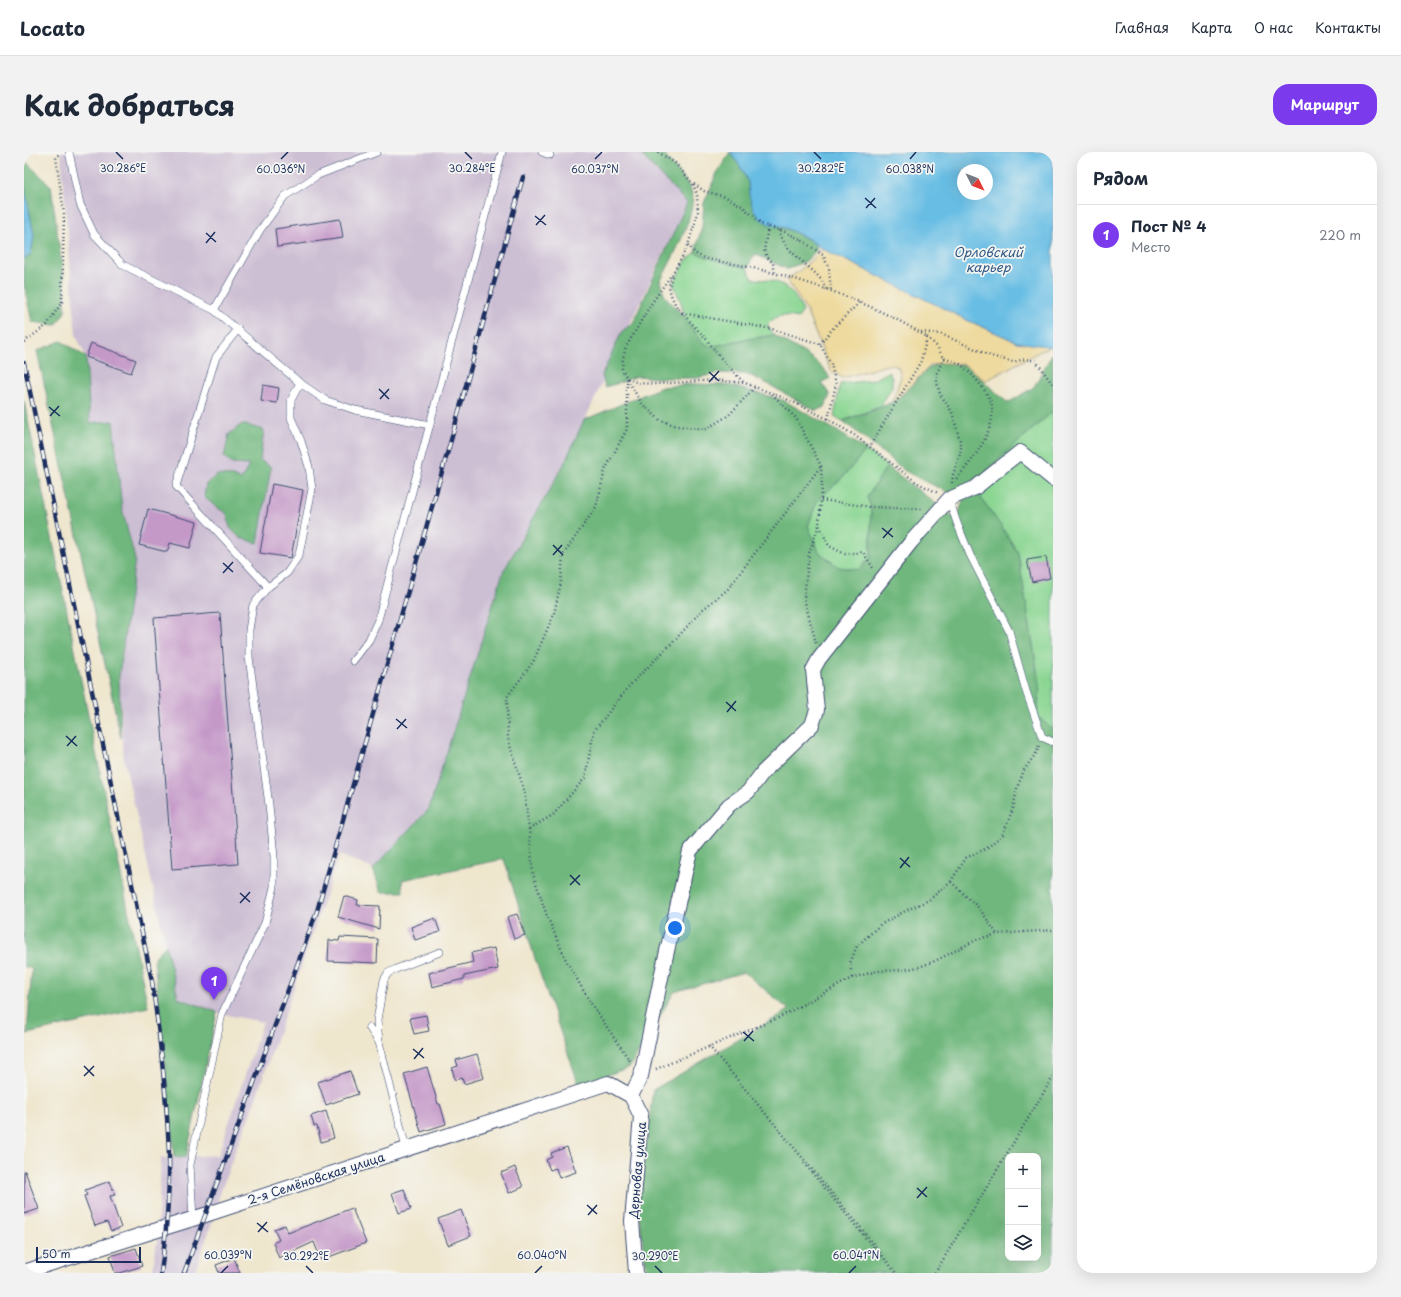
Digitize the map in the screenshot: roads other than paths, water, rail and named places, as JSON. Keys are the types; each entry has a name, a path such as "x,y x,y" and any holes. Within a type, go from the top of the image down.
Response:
{"street":[{"path":"631,1096 641,1076 662,973 690,851 729,805 748,792 763,772 812,725 817,710 813,670 819,659 911,542 949,499 975,488 1020,452 1053,479"},
{"name":"2-я Семёновская улица","path":"24,1272 193,1219 608,1083 631,1096"},
{"name":"Дерновая улица","path":"631,1096 641,1116 632,1221 636,1273"}],"lane":[{"path":"69,152 80,204 94,234 123,265 214,310 300,383 325,400 355,410 430,425"},
{"path":"214,310 260,230 286,196 318,175 377,152"},
{"path":"353,661 369,640 378,620 502,152"},
{"path":"542,152 550,155"},
{"path":"238,329 216,357 176,486 268,587"},
{"path":"193,1219 190,1164 222,1014 265,923 274,887 274,857 269,805 250,657 249,630 253,605 268,587 287,573 299,555 312,489 309,467 301,441 291,418 290,400 300,383"},
{"path":"949,499 970,555 1010,631 1026,691 1042,737 1053,742"},
{"path":"406,1148 379,1042 377,1020 384,980 388,973 440,952"},
{"path":"369,1027 379,1042"}],"water":[{"name":"Орловский карьер","path":"730,152 1053,152 1053,347 1017,342 967,320 823,249 805,237 785,228 769,224 760,219 753,209 749,195 748,182 740,166"},
{"path":"24,184 34,236 31,254 24,259"}],"railway":[{"path":"184,1273 317,911 453,433 523,177"},
{"path":"24,363 152,981 163,1067 169,1154 167,1214 161,1273"}],"place":[{"name":"Пост № 4","path":"214,1000"}]}
